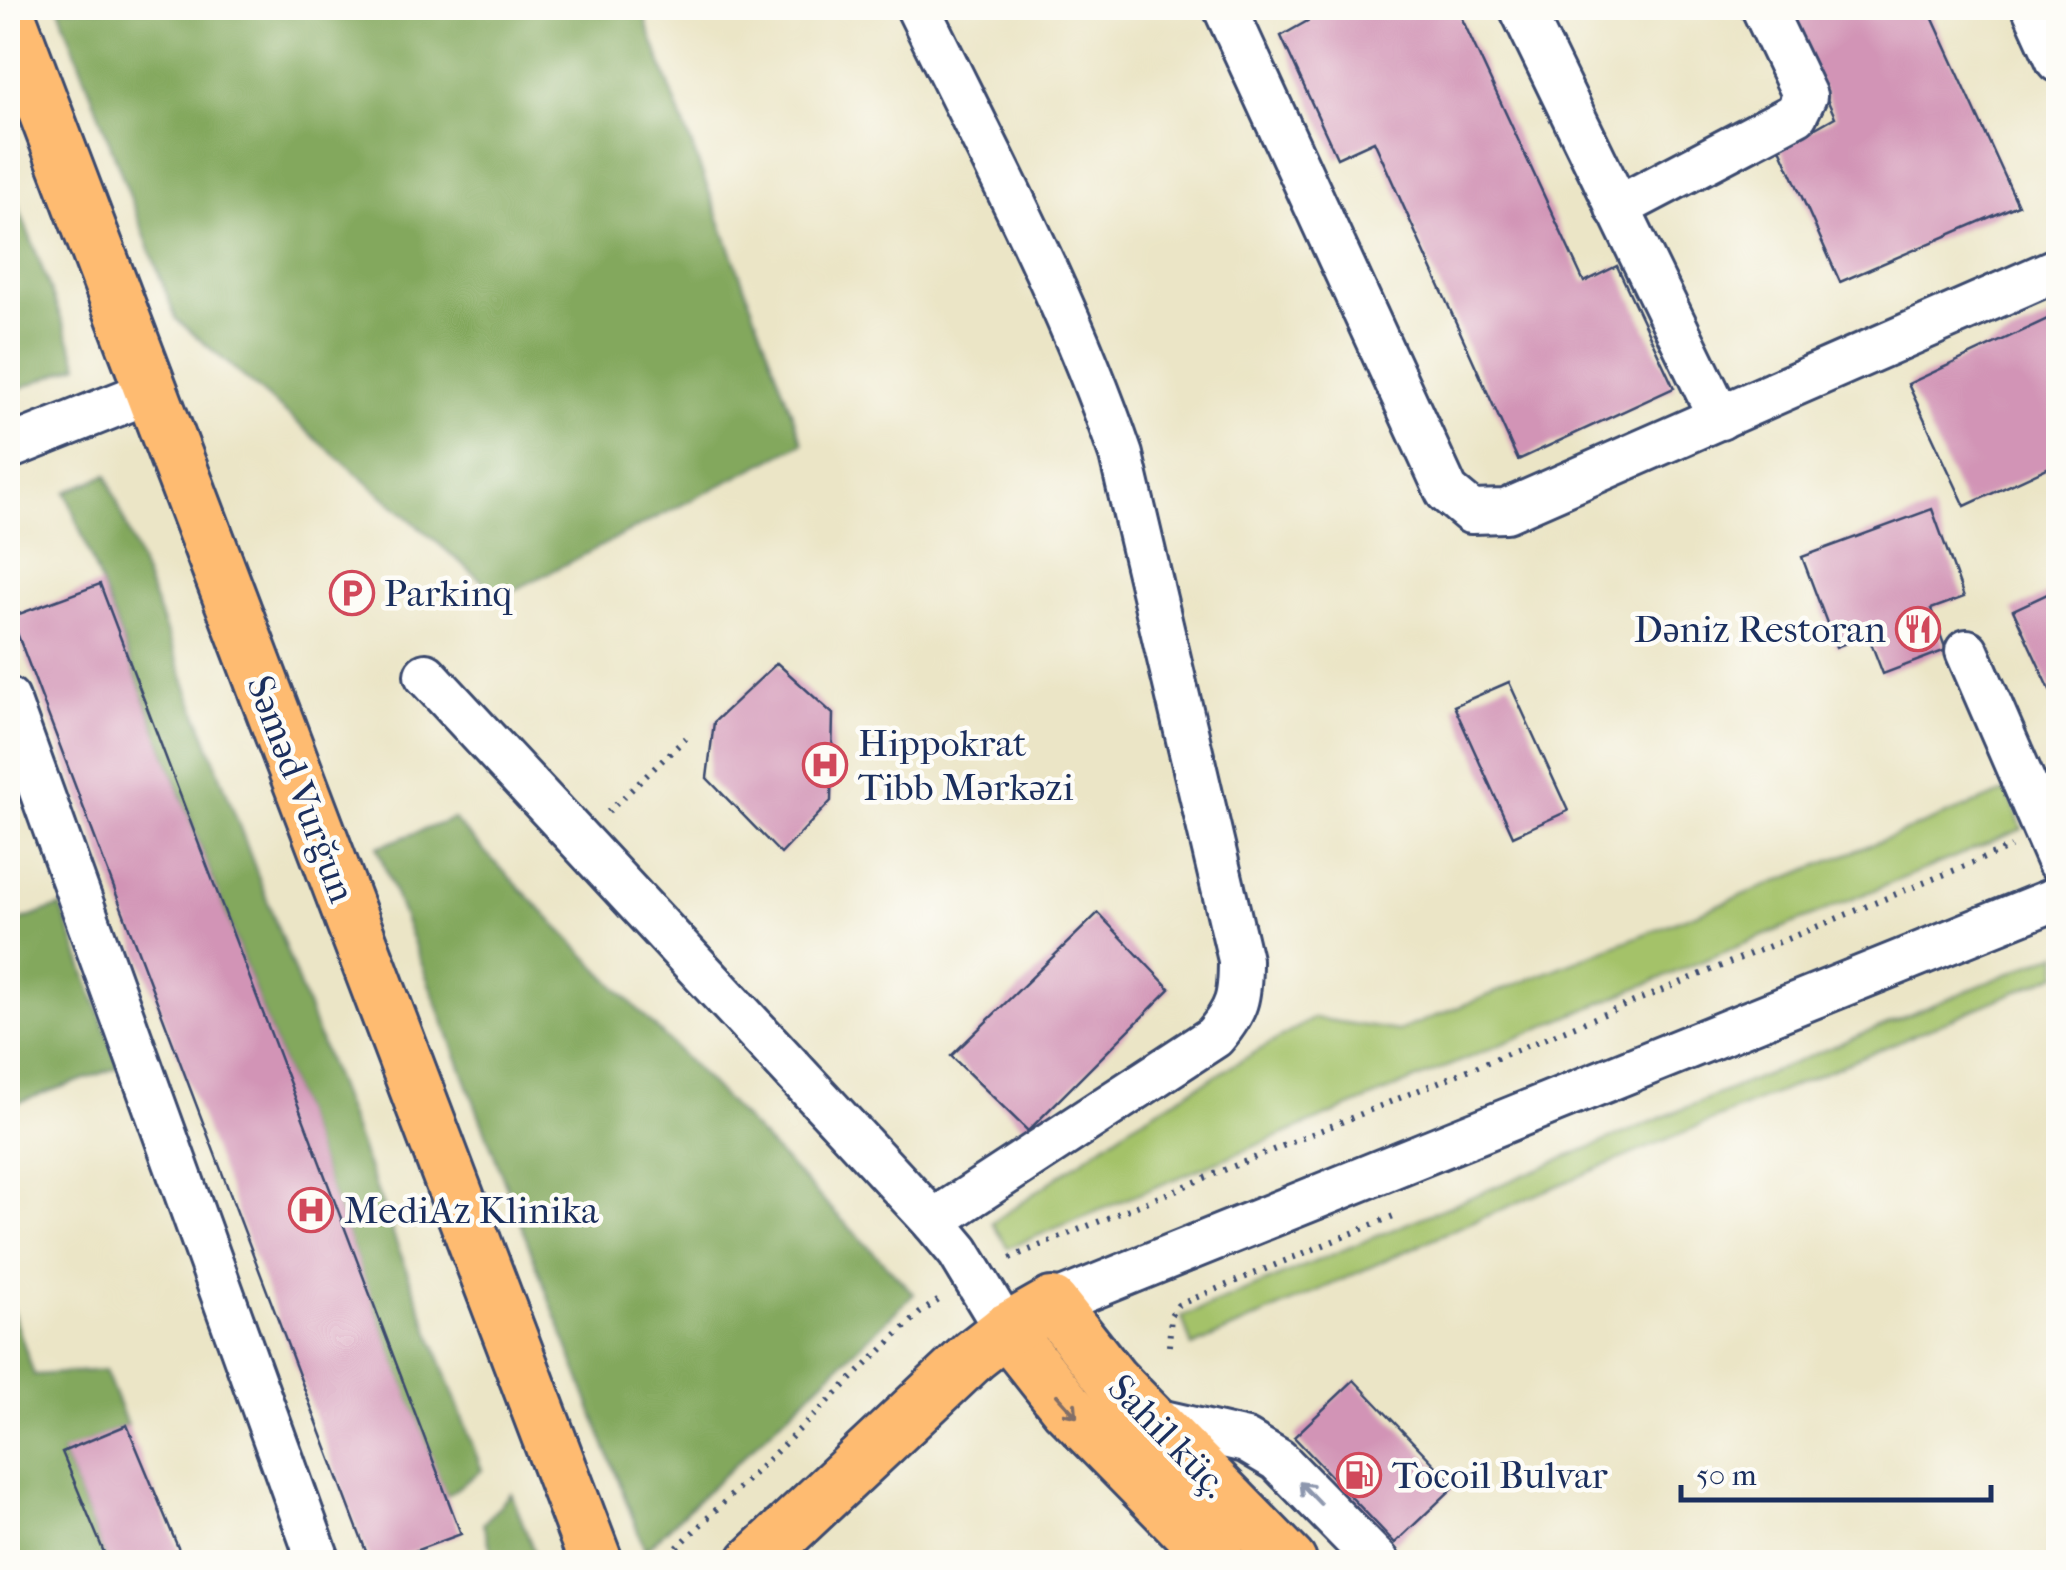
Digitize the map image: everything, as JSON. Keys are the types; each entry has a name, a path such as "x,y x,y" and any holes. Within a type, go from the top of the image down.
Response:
{"main road":[{"name":"Səməd Vurğun","path":"8,14 596,1562"},
{"path":"754,1562 974,1355 1006,1330 1052,1304"},
{"name":"Sahil küç.","path":"1052,1304 1112,1380 1290,1562"},
{"name":"Sahil küç.","path":"1006,1330 1068,1407 1219,1562"}],"street":[{"path":"918,8 1094,374 1121,454 1240,960 1240,994 1233,1015 1214,1037 934,1222"},
{"path":"1225,8 1447,492 1472,512 1506,511 2058,269"},
{"path":"1521,8 1720,418"},
{"path":"1616,208 1796,114 1805,96 1763,8"},
{"path":"2034,8 2058,61"},
{"path":"8,448 150,392"},
{"path":"1967,651 2058,861"},
{"path":"426,675 934,1222 959,1252 1006,1330"},
{"path":"8,698 319,1562"},
{"path":"1052,1304 2058,898"},
{"path":"1150,1419 1246,1440 1278,1460 1378,1562"}],"path":[{"path":"578,840 686,738"}],"green space":[{"path":"59,8 644,8 647,26 803,443 501,597 176,319"},
{"path":"8,179 79,365 8,393"},
{"path":"107,475 482,1470 446,1496 66,492"},
{"path":"2007,791 2022,829 1008,1248 992,1223 1133,1124 1314,1018 1398,1031"},
{"path":"453,819 914,1294 645,1550 377,847"},
{"path":"61,906 119,1067 8,1106 8,925"},
{"path":"2058,953 2058,974 1455,1229 1192,1347 1182,1317"},
{"path":"8,1297 34,1375 105,1370 127,1425 62,1453 108,1562 25,1562 8,1546"},
{"path":"511,1493 538,1562 495,1562 483,1524"}],"building":[{"path":"1306,8 1457,8 1584,282 1617,266 1674,388 1518,460 1374,141 1337,158 1281,36 1311,19"},
{"path":"1786,8 1928,8 2018,205 1840,282 1780,148 1835,117"},
{"path":"2058,314 2058,463 1965,506 1908,384"},
{"path":"1932,509 1964,597 1931,609 1946,650 1883,674 1868,635 1836,647 1802,557"},
{"path":"100,584 461,1534 385,1562 370,1562 11,617"},
{"path":"2058,589 2058,707 2013,610"},
{"path":"777,663 833,714 831,801 781,854 707,778 714,722"},
{"path":"1509,682 1568,811 1513,836 1454,706"},
{"path":"2058,774 2058,820 2042,781"},
{"path":"1098,913 1170,989 1028,1131 951,1056"},
{"path":"1354,1380 1455,1486 1395,1543 1294,1437"},
{"path":"127,1425 184,1562 108,1562 62,1452"}],"place":[{"name":"Parkinq","path":"352,593"},
{"name":"Dəniz Restoran","path":"1918,629"},
{"name":"Hippokrat Tibb Mərkəzi","path":"825,765"},
{"name":"MediAz Klinika","path":"311,1210"},
{"name":"Tocoil Bulvar","path":"1359,1475"}]}
